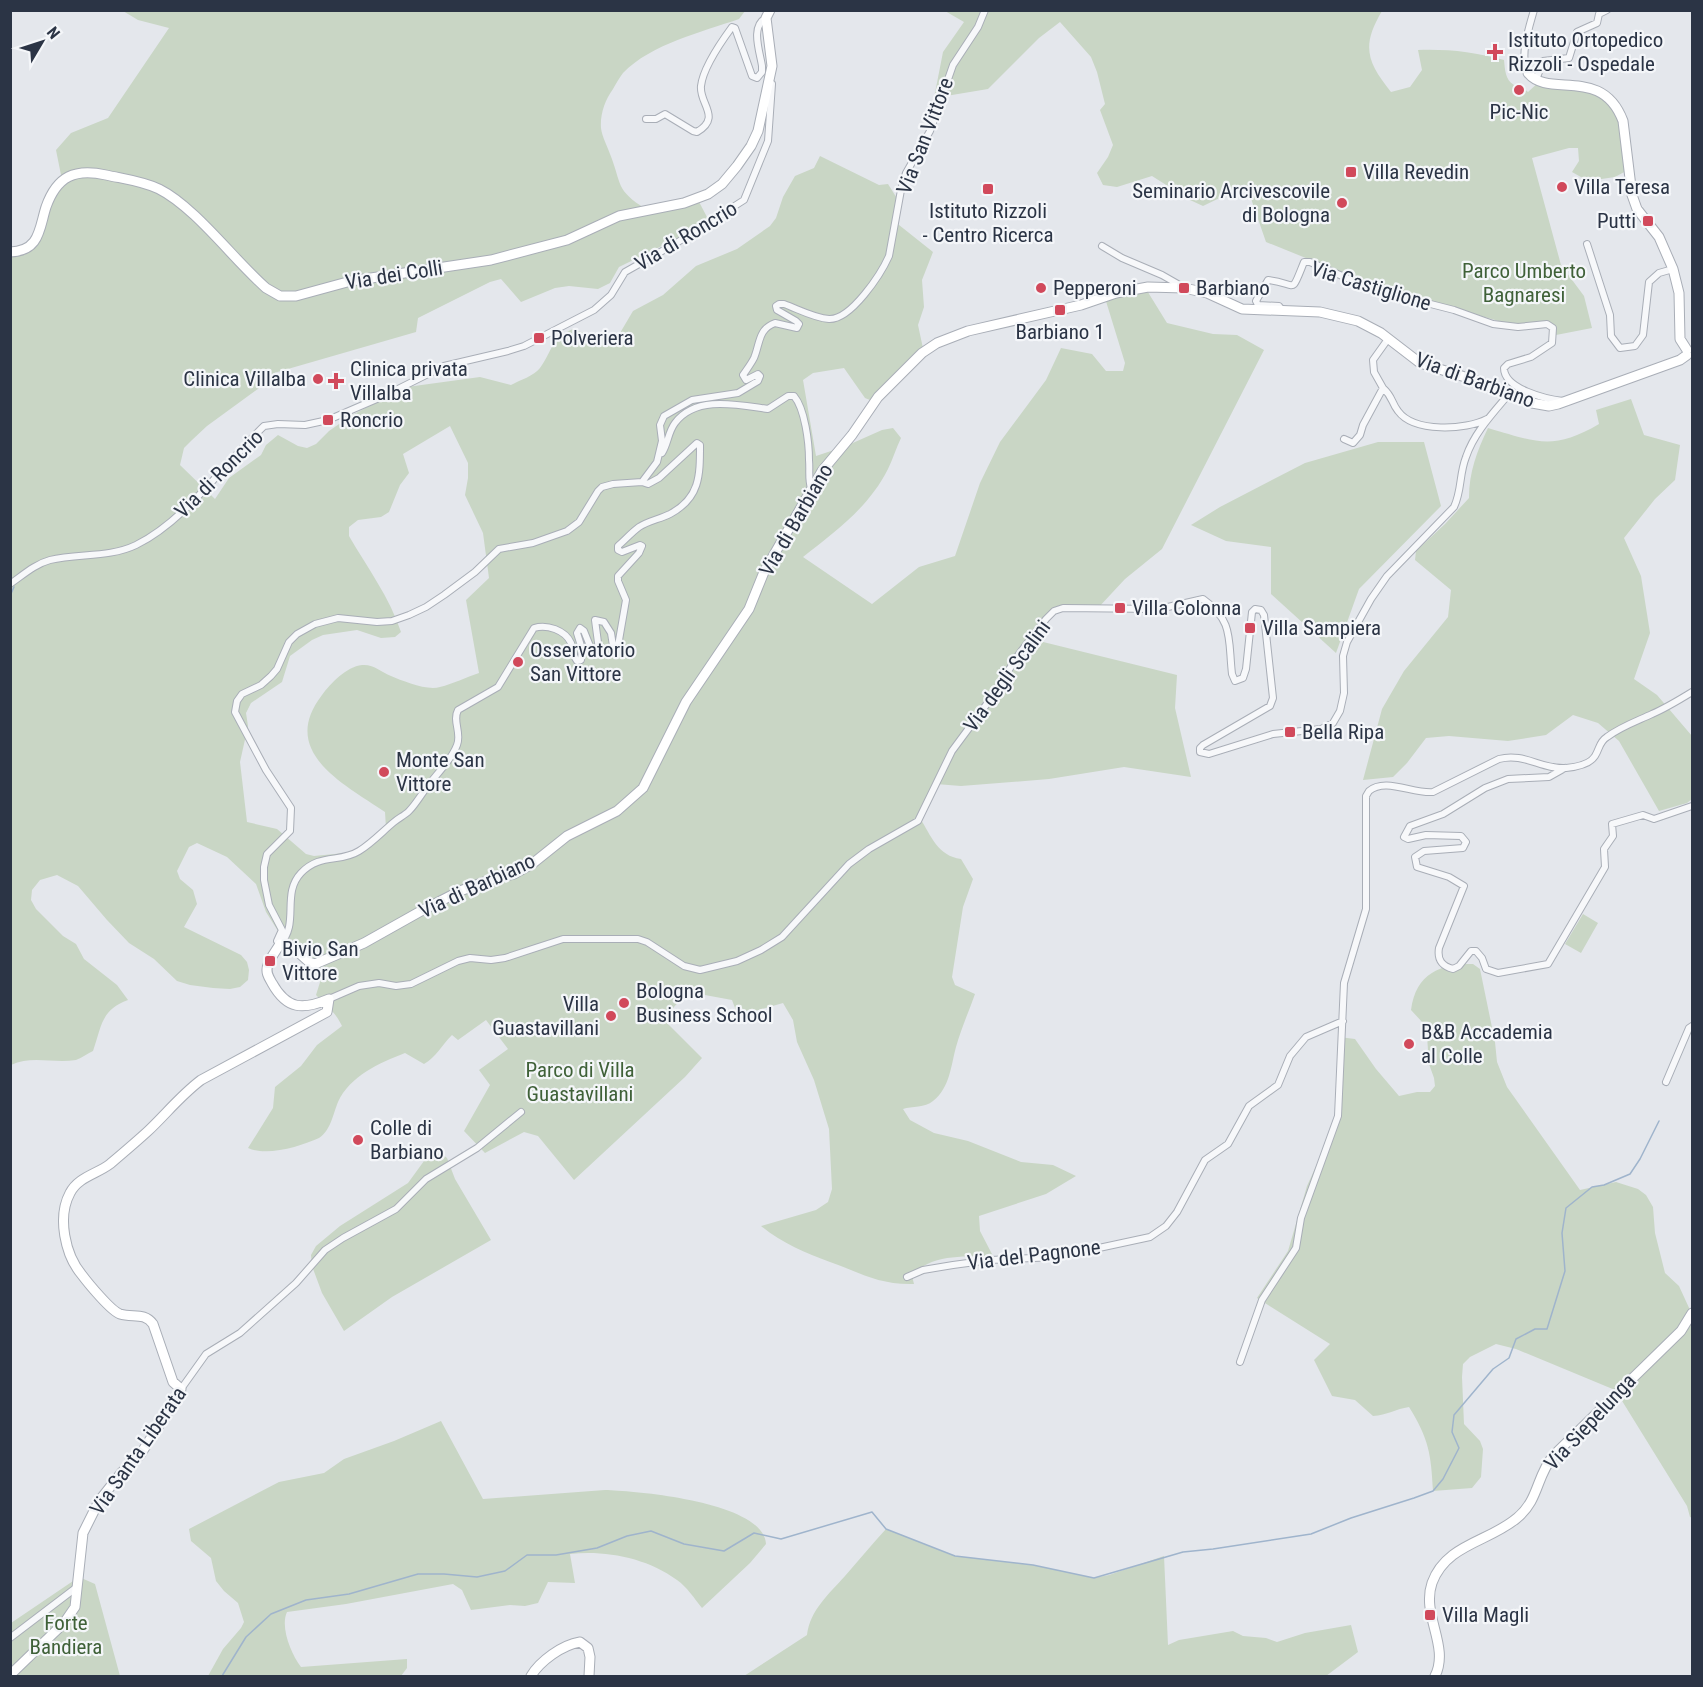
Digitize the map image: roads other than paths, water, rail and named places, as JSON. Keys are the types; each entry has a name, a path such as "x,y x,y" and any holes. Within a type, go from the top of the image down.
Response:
{"street":[{"name":"Via San Vittore","path":"657,462 662,441 660,425 664,416 692,400 738,393 758,381 760,376 758,374 746,380 743,375 754,358 766,327 775,322 794,328 797,328 799,324 777,310 776,306 784,304 822,317 837,318 850,309 868,290 889,256 906,173 930,131 952,65 978,27 985,10"},
{"path":"1534,10 1526,46 1525,72 1536,81 1585,87 1603,94 1615,106 1623,121 1629,184 1634,202 1659,237 1673,269 1679,293 1680,339 1690,353 1680,360 1567,401"},
{"path":"1536,81 1541,63 1547,59 1569,58 1577,32 1597,23 1599,14 1606,10"},
{"path":"768,14 772,66"},
{"path":"646,119 656,119 665,114 693,131 698,132 702,129 710,115 701,89 703,75 732,27 735,28 752,76 757,78 762,72 762,66 756,30 761,20 768,14"},
{"name":"Via dei Colli","path":"10,252 21,251 32,245 54,191 66,177 82,172 138,182 165,192 195,218 258,282 280,296 296,296 351,281 491,260 567,240 619,216 684,203 715,190 751,146 760,124 772,66"},
{"name":"Via di Roncrio","path":"10,584 32,568 50,560 122,551 152,537 178,515 264,426 305,425 328,420 386,395 444,366 524,346 594,310 611,295 625,272 744,200 768,141 772,66"},
{"path":"1587,244 1610,315 1611,336 1620,348 1635,346 1643,335 1649,282 1659,273 1673,269"},
{"name":"Via di Barbiano","path":"1102,246 1184,288"},
{"name":"Via Castiglione","path":"1283,311 1280,306 1258,305 1256,301 1264,284 1268,280 1288,287 1293,286 1297,283 1304,262 1310,262 1372,289 1454,310 1493,324 1518,327 1547,324 1553,328 1552,343 1531,357 1508,364 1504,368 1504,374 1507,380 1545,399 1567,401"},
{"name":"Via di Barbiano","path":"280,944 290,945 309,962 315,964 364,943 460,891 495,878 514,874 532,864 567,836 617,811 643,788 686,702 748,609 764,572 811,488 878,397 929,347 968,332 1081,305 1116,293 1148,287 1184,288 1207,293 1242,309 1320,312 1345,317 1375,329 1420,363 1482,382 1541,405 1549,406 1567,401"},
{"path":"1388,339 1373,360 1374,372 1383,388 1391,395 1398,411 1410,420 1438,428 1476,424 1489,418"},
{"path":"1344,439 1353,442 1360,435 1383,388"},
{"name":"Via degli Scalini","path":"329,999 359,986 379,983 396,986 411,984 458,961 470,958 491,960 505,958 563,939 639,939 684,966 700,970 726,965 761,950 788,932 849,864 869,849 918,821 952,752 1046,620 1054,611 1063,608 1159,609 1203,599 1223,617 1227,627 1232,674 1235,681 1243,678 1246,669 1252,612 1255,609 1261,610 1264,615 1273,698 1270,706 1203,745 1200,752 1209,754 1273,734 1321,729 1333,723 1340,711 1344,693 1343,656 1347,642 1387,576 1454,507 1460,495 1461,472 1466,454 1489,418 1509,394"},
{"name":"Via San Vittore","path":"642,482 657,462 676,422 688,412 702,405 719,404 768,409 788,396 794,396 799,402 806,432 808,479 811,488"},
{"path":"181,1389 173,1382 153,1324 141,1316 120,1314 109,1307 73,1261 68,1249 64,1216 70,1192 81,1180 112,1162 148,1131 184,1093 201,1080 324,1015 328,1009 329,999 306,1006 292,1004 282,998 273,986 267,970 268,964 289,932 291,921 289,903 292,885 307,867 325,858 347,856 360,851 409,811 452,756 459,738 455,714 498,687 534,628 549,627 566,636 577,661 580,660 582,649 577,633 580,628 584,631 592,651 597,653 599,650 595,620 604,622 611,633 613,646 618,646 626,600 618,576 639,553 642,546 622,552 618,550 618,546 641,526 683,506 694,492 700,475 699,444 695,444 659,478 648,484 642,482 602,487 579,522 567,531 533,543 499,549 475,572 444,595 409,615 392,621 377,622 338,618 315,624 297,634 289,642 277,669 261,685 242,693 237,701 236,712 240,723 266,770 291,808 290,831 267,854 264,867 269,905 282,930 277,941 280,944"},
{"path":"1692,692 1677,702 1611,733 1601,741 1595,757 1590,761 1566,768 1549,777 1508,779 1485,788 1443,814 1410,826 1404,837 1408,839 1426,835 1461,836 1466,842 1463,848 1424,851 1415,857 1418,867 1449,877 1464,886 1439,948 1440,962 1445,967 1453,969 1459,966 1471,951 1476,951 1482,958 1486,969 1498,973 1548,964 1605,867 1604,849 1613,836 1612,824 1643,815 1654,819 1692,806"},
{"path":"1240,1362 1262,1300 1296,1248 1301,1218 1338,1116 1344,983 1366,909 1366,796 1369,790 1380,785 1425,793 1433,792 1511,755 1541,765 1566,768"},
{"name":"Via del Pagnone","path":"907,1277 923,1270 990,1260 1057,1257 1150,1237 1166,1226 1177,1212 1205,1160 1228,1144 1249,1106 1278,1085 1290,1056 1306,1037 1343,1021"},
{"path":"1666,1082 1689,1028 1692,1026"},
{"name":"Via Santa Liberata","path":"10,1675 64,1623 75,1607 83,1533 99,1501 122,1472 140,1455 206,1354 240,1333 296,1283 325,1250 404,1204 426,1179 485,1143 521,1112"},
{"name":"Via Siepelunga","path":"1435,1677 1440,1665 1440,1653 1429,1601 1433,1581 1439,1569 1455,1552 1499,1531 1526,1510 1532,1503 1540,1475 1553,1456 1681,1331 1692,1314"},
{"path":"10,1638 78,1586"},
{"path":"531,1677 540,1664 571,1644 580,1642 588,1648 589,1677"}],"waterway":[{"path":"10,596 14,587"},
{"path":"222,1676 246,1637 271,1614 306,1600 349,1594 418,1574 477,1577 505,1571 527,1555 556,1555 597,1548 627,1536 651,1531 684,1544 724,1551 754,1533 781,1539 872,1512 886,1529 955,1556 1033,1565 1094,1578 1183,1552 1311,1534 1433,1491 1443,1479 1459,1448 1452,1432 1454,1415 1493,1369 1509,1358 1516,1339 1535,1329 1547,1329 1565,1271 1562,1233 1566,1208 1592,1187 1604,1185 1630,1174 1659,1121"}],"place":[{"name":"Istituto Ortopedico Rizzoli - Ospedale","path":"1495,52"},
{"name":"Pic-Nic","path":"1519,90"},
{"name":"Villa Revedin","path":"1351,172"},
{"name":"Villa Teresa","path":"1562,187"},
{"name":"Istituto Rizzoli - Centro Ricerca","path":"988,189"},
{"name":"Seminario Arcivescovile di Bologna","path":"1342,203"},
{"name":"Putti","path":"1648,221"},
{"name":"Pepperoni","path":"1041,288"},
{"name":"Barbiano","path":"1184,288"},
{"name":"Barbiano 1","path":"1060,310"},
{"name":"Polveriera","path":"539,338"},
{"name":"Clinica Villalba","path":"318,379"},
{"name":"Clinica privata Villalba","path":"336,381"},
{"name":"Roncrio","path":"328,420"},
{"name":"Villa Colonna","path":"1120,608"},
{"name":"Villa Sampiera","path":"1250,628"},
{"name":"Osservatorio San Vittore","path":"518,662"},
{"name":"Bella Ripa","path":"1290,732"},
{"name":"Monte San Vittore","path":"384,772"},
{"name":"Bivio San Vittore","path":"270,961"},
{"name":"Bologna Business School","path":"624,1003"},
{"name":"Villa Guastavillani","path":"611,1016"},
{"name":"B&B Accademia al Colle","path":"1409,1044"},
{"name":"Colle di Barbiano","path":"358,1140"},
{"name":"Villa Magli","path":"1430,1615"}],"park label":[{"name":"Parco Umberto Bagnaresi","path":"1524,283"},
{"name":"Parco di Villa Guastavillani","path":"580,1082"},
{"name":"Forte Bandiera","path":"66,1635"}]}
